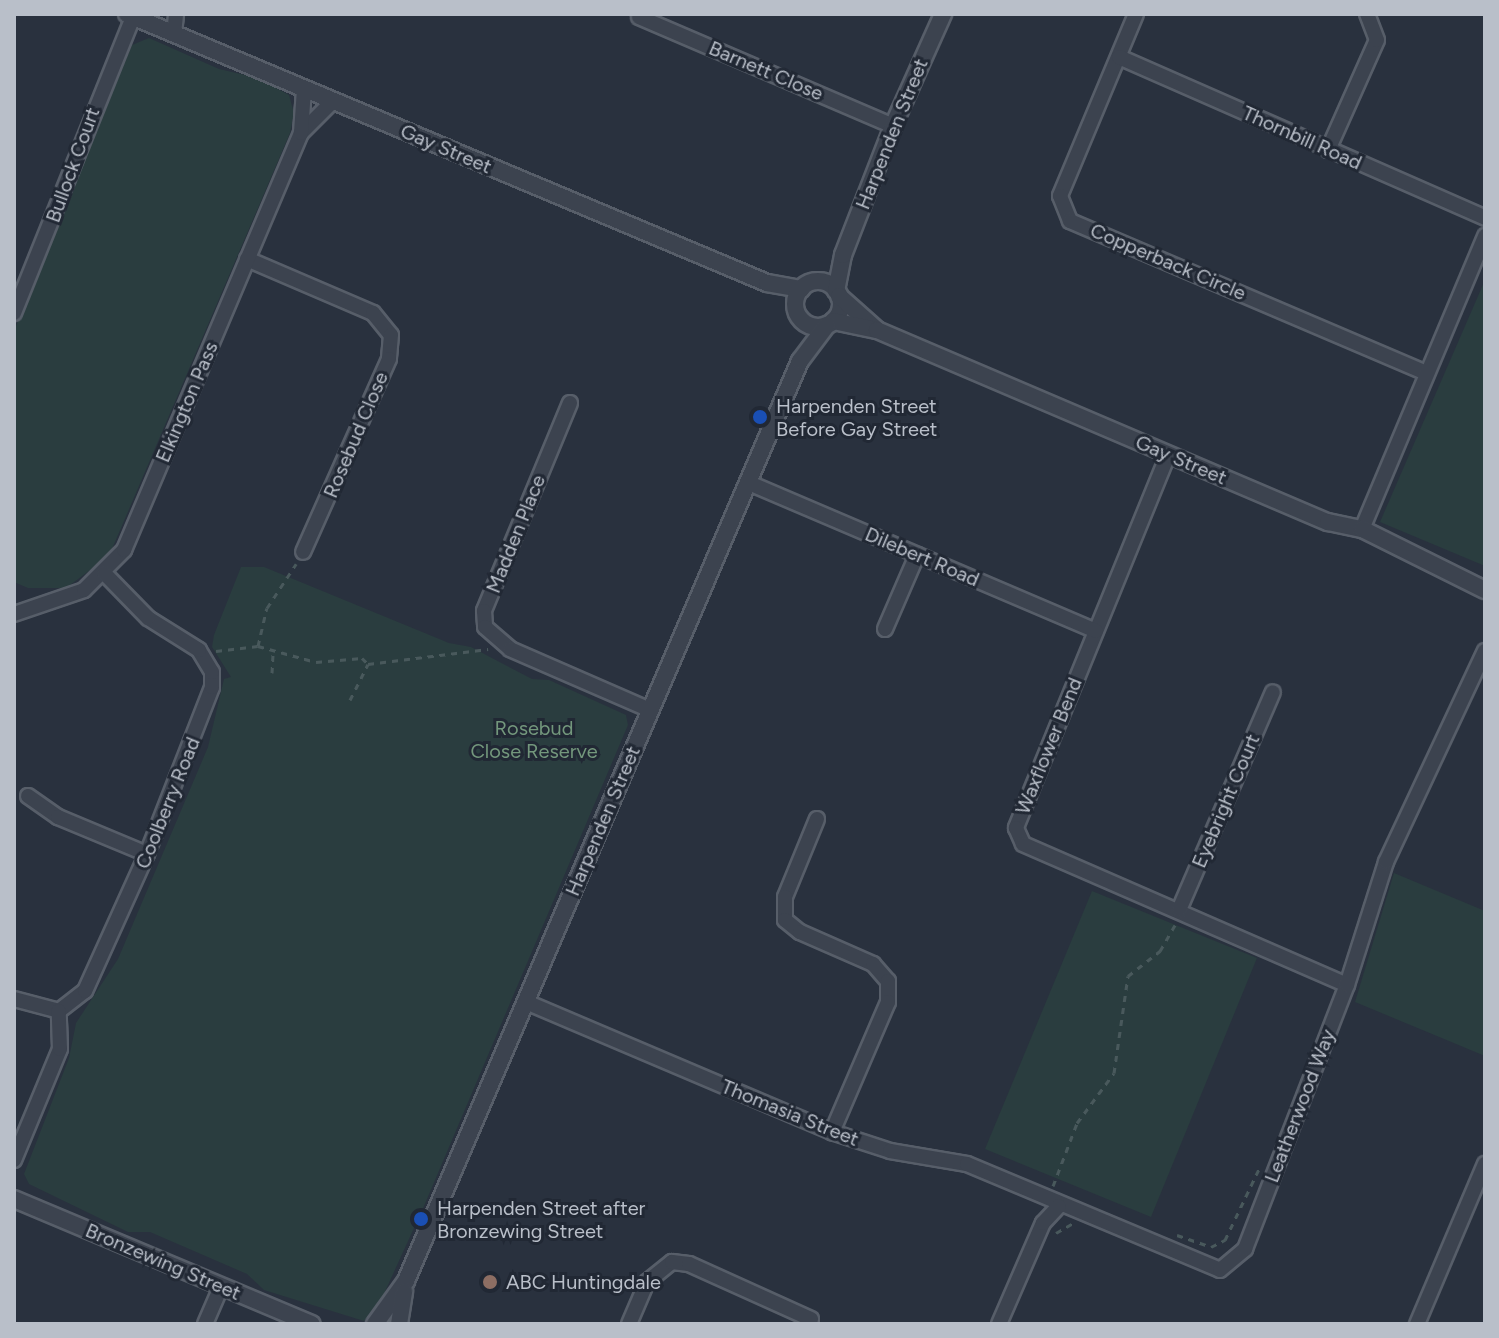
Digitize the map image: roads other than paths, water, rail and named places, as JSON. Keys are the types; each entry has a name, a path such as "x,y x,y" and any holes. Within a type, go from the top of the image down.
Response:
{"street":[{"path":"174,34 176,14"},
{"name":"Harpenden Street","path":"375,1324 406,1281 800,361 830,323 838,294 843,255 893,126 943,14"},
{"name":"Copperback Circle","path":"1136,14 1060,196 1070,221 1427,373"},
{"path":"1328,150 1374,53 1377,34 1367,14"},
{"name":"Gay Street","path":"130,15 156,19 174,34 767,283 801,289"},
{"name":"Bullock Court","path":"14,313 130,15"},
{"name":"Barnett Close","path":"639,17 893,126"},
{"name":"Thornbill Road","path":"1119,57 1485,218"},
{"name":"Elkington Pass","path":"14,614 84,590 105,574 124,550 301,133 304,89"},
{"name":"Elkington Pass","path":"301,133 333,101"},
{"path":"1362,529 1485,236"},
{"name":"Harpenden Street","path":"821,282 843,255"},
{"name":"Rosebud Close","path":"247,259 373,313 391,335 389,359 303,552"},
{"path":"801,289 821,282 838,294"},
{"name":"Gay Street","path":"767,283 798,315"},
{"name":"Harpenden Street","path":"800,361 798,315 801,289"},
{"name":"Gay Street","path":"838,294 877,330"},
{"path":"798,315 812,326 830,323"},
{"name":"Gay Street","path":"830,323 877,330 1328,522 1362,529 1485,590"},
{"name":"Madden Place","path":"570,403 484,611 485,627 495,640 650,710"},
{"name":"Waxflower Bend","path":"1168,455 1016,828 1023,844 1347,985"},
{"name":"Dilebert Road","path":"749,483 1096,631"},
{"path":"885,629 917,555"},
{"name":"Coolberry Road","path":"59,1011 85,991 147,854 209,700 212,672 206,657 148,618 105,574"},
{"name":"Leatherwood Way","path":"1053,1203 1220,1270 1245,1249 1347,985 1386,862 1485,651"},
{"name":"Eyebright Court","path":"1179,910 1273,692"},
{"path":"28,796 58,817 147,854"},
{"path":"817,819 785,897 785,920 800,932 873,964 888,981 888,1002 832,1132"},
{"path":"14,999 59,1011 60,1049 14,1160"},
{"name":"Thomasia Street","path":"526,1002 832,1132 890,1151 967,1164 1053,1203"},
{"path":"1417,1324 1485,1164"},
{"name":"Bronzewing Street","path":"14,1199 312,1324"},
{"path":"999,1324 1053,1203"},
{"path":"629,1324 647,1282 672,1262 689,1264 811,1319"},
{"name":"Harpenden Street","path":"399,1324 406,1281"},
{"path":"205,1324 221,1287"}],"place":[{"name":"Harpenden Street Before Gay Street","path":"760,417"},
{"name":"Harpenden Street after Bronzewing Street","path":"421,1219"},
{"name":"ABC Huntingdale","path":"490,1282"}],"park label":[{"name":"Rosebud Close Reserve","path":"534,740"}]}
